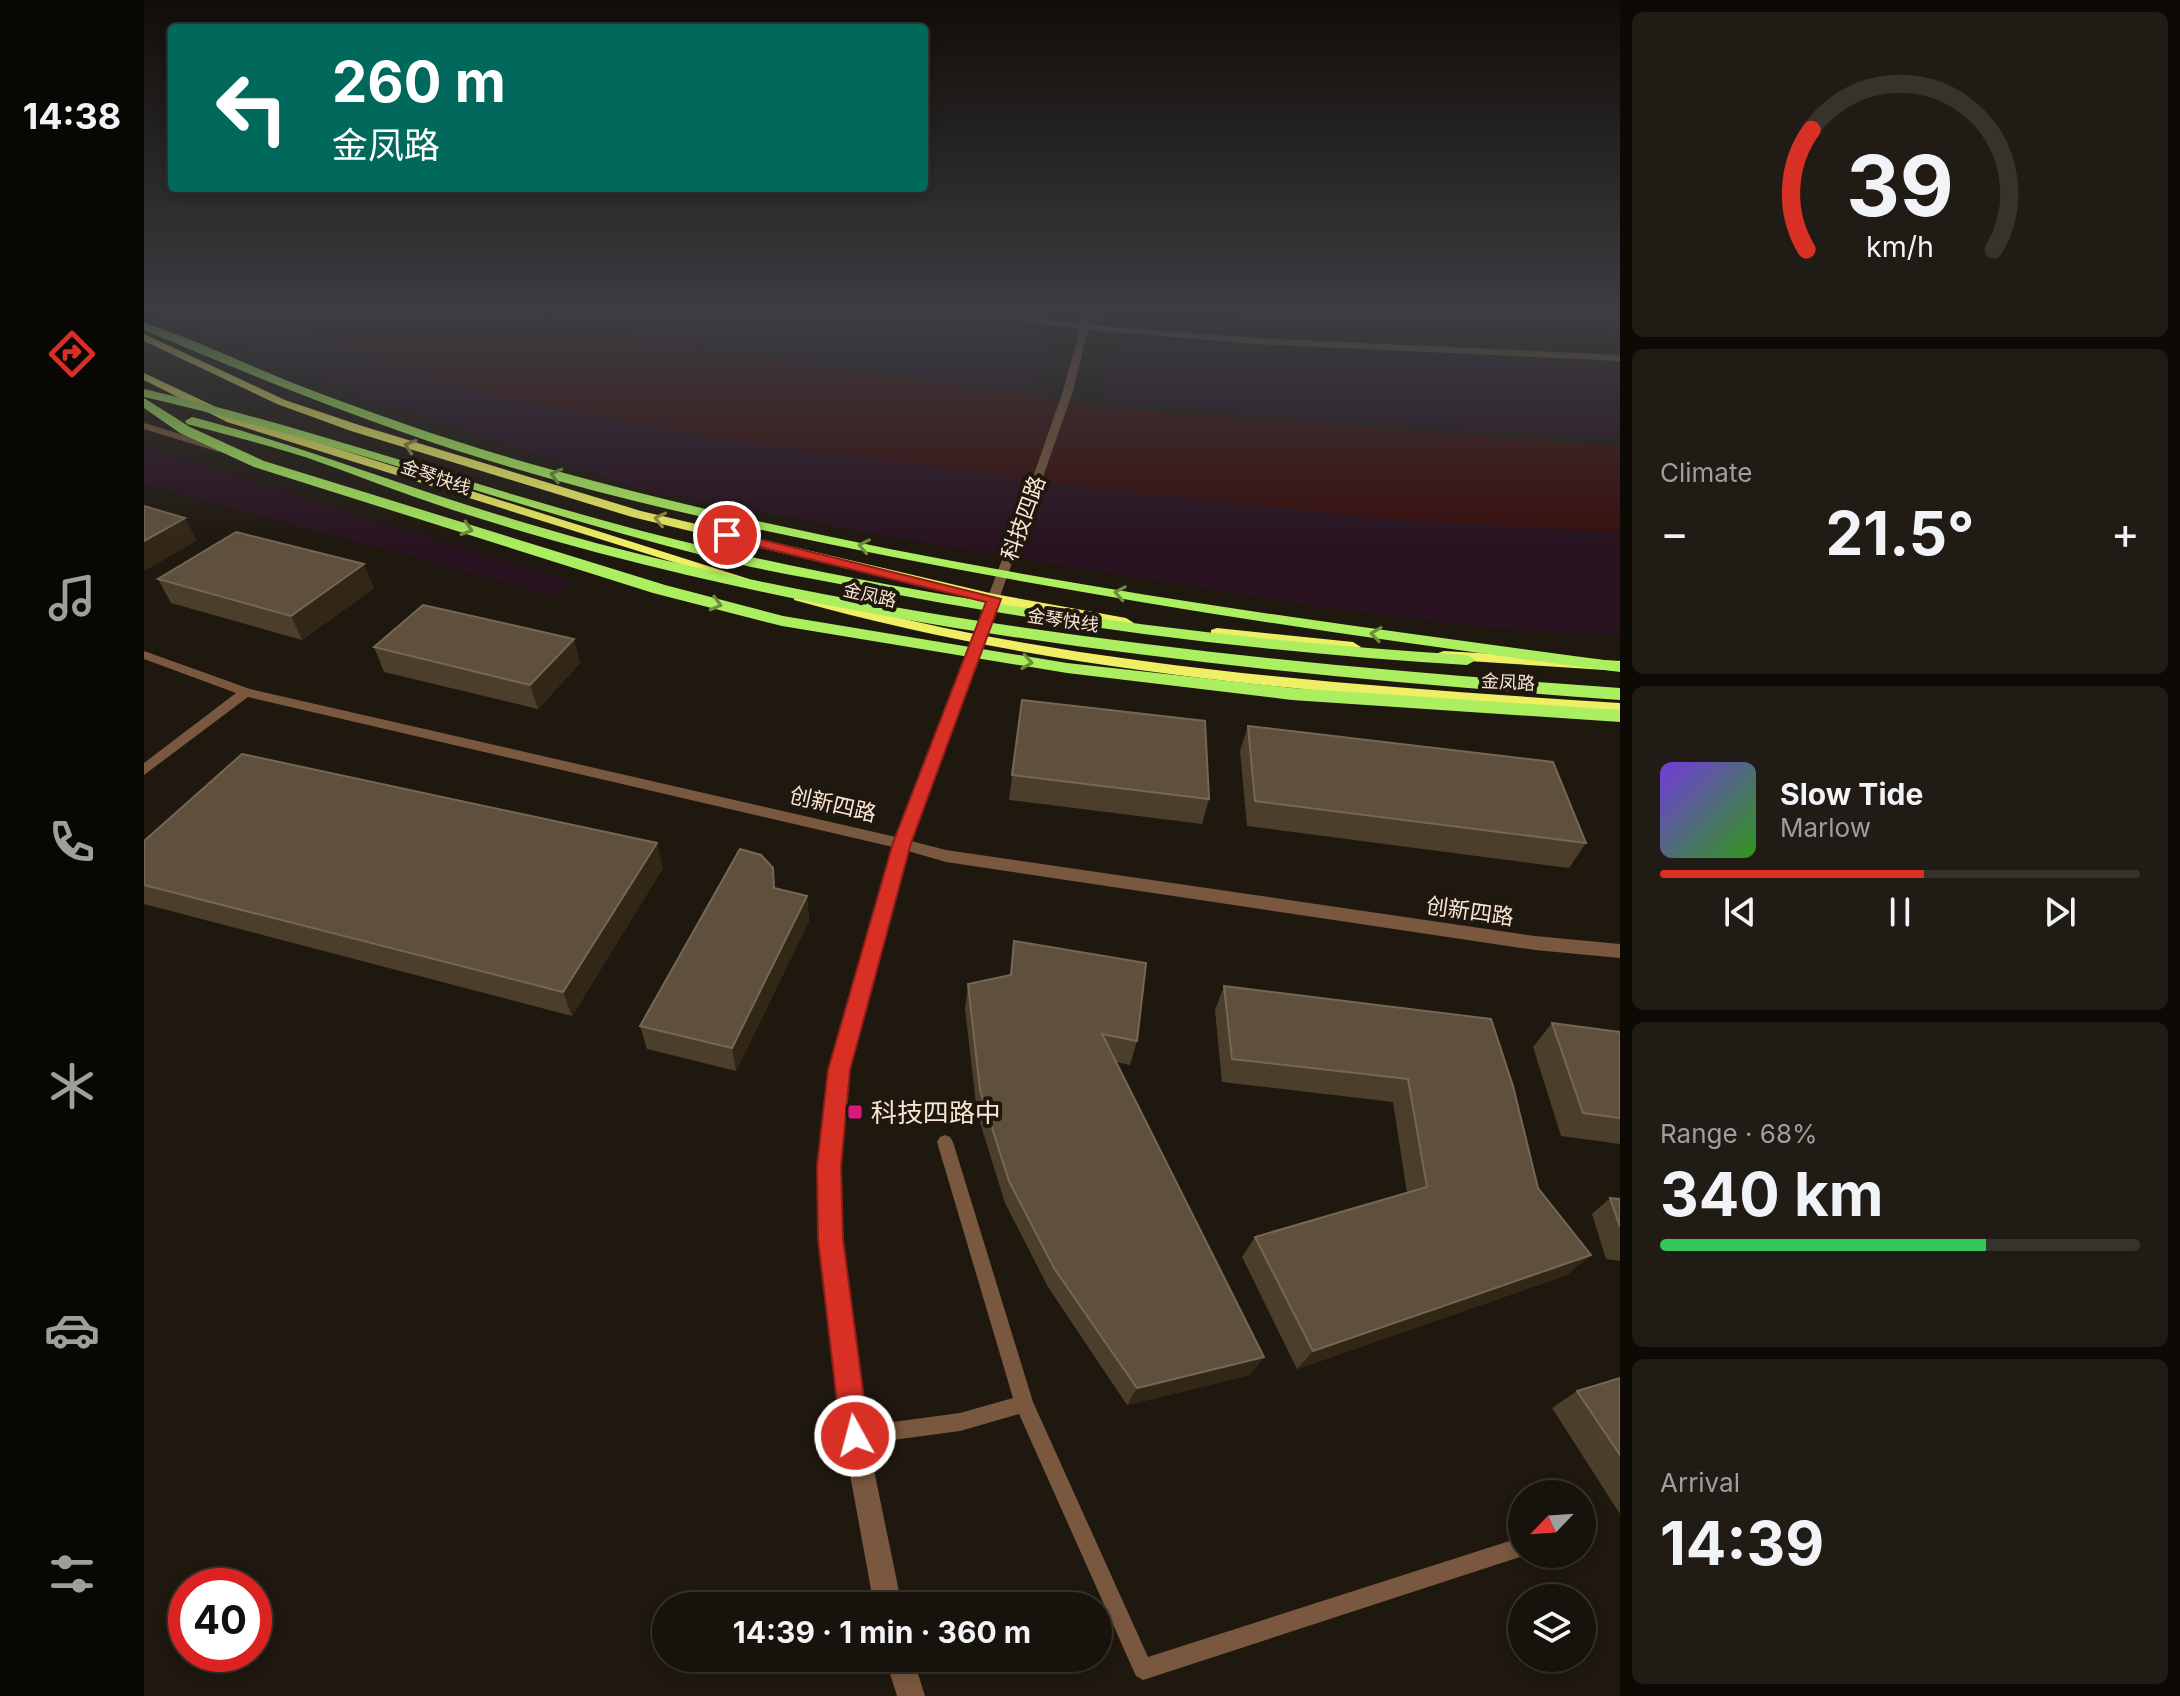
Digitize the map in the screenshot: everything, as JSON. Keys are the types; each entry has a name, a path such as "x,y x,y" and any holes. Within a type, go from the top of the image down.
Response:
{"highway":[{"path":"300,388 440,441 620,492 754,524 992,571 1301,624 1620,668"},
{"name":"金琴快线","path":"144,393 270,424 570,516 704,551 966,603 1368,654 1620,668"},
{"path":"144,402 185,430 259,464 659,589 782,621 1067,668 1262,691 1620,716"},
{"name":"金琴快线","path":"144,411 184,419 308,454 476,512 584,544 829,601 1026,635 1249,664 1398,679 1620,694"}],"main road":[{"name":"金凤路","path":"169,388 231,419 453,491 850,612 979,639 1147,666 1473,700 1620,708"},
{"name":"金凤路","path":"252,388 281,402 456,461 637,514 994,599 1141,626 1451,656 1620,668"}],"street":[{"name":"科技四路","path":"885,1592 855,1436 830,1239 829,1166 839,1070 902,843 1069,388"},
{"path":"144,426 259,464"},
{"name":"创新四路","path":"144,655 246,692 962,858 1535,943 1620,951"},
{"path":"144,770 246,692"},
{"path":"903,1672 911,1696"}],"lane":[{"path":"945,1142 1024,1404 1143,1669 1508,1552"},
{"path":"855,1436 960,1422 1024,1404"}],"shaded area":[{"path":"345,388 468,388 498,397 719,439 1118,491 1387,519 1620,532 1620,636 1490,628 1308,605 936,545 643,490"},
{"path":"468,388 978,388 1122,409 1620,446 1620,532 1387,519 1118,491 719,439 498,397"},
{"path":"992,388 1034,388 1032,394"},
{"path":"1103,388 1620,388 1620,438 1367,424 1098,400"},
{"path":"144,447 572,583 556,596 144,484"}],"building":[{"path":"144,506 185,518 144,541"},
{"path":"236,532 364,564 291,616 158,579"},
{"path":"423,605 574,639 530,685 374,647"},
{"path":"1022,700 1205,721 1209,799 1012,775"},
{"path":"1248,726 1553,762 1586,843 1255,801"},
{"path":"242,754 657,843 563,992 144,885 144,841"},
{"path":"740,849 761,855 773,868 774,888 807,896 732,1048 640,1026"},
{"path":"1014,941 1146,963 1137,1041 1102,1034 1264,1357 1137,1388 1054,1268 1009,1181 980,1090 968,984 1011,975"},
{"path":"1224,986 1491,1019 1513,1086 1538,1188 1591,1255 1313,1351 1255,1237 1427,1187 1408,1079 1232,1059"},
{"path":"1552,1023 1620,1032 1620,1118 1583,1113"},
{"path":"1610,1198 1620,1199 1620,1227"},
{"path":"1620,1378 1620,1455 1577,1391"}],"place":[{"name":"科技四路中","path":"855,1112"}],"route":[{"path":"727,535 994,599 902,843 839,1070 829,1166 830,1239 855,1436"}]}
